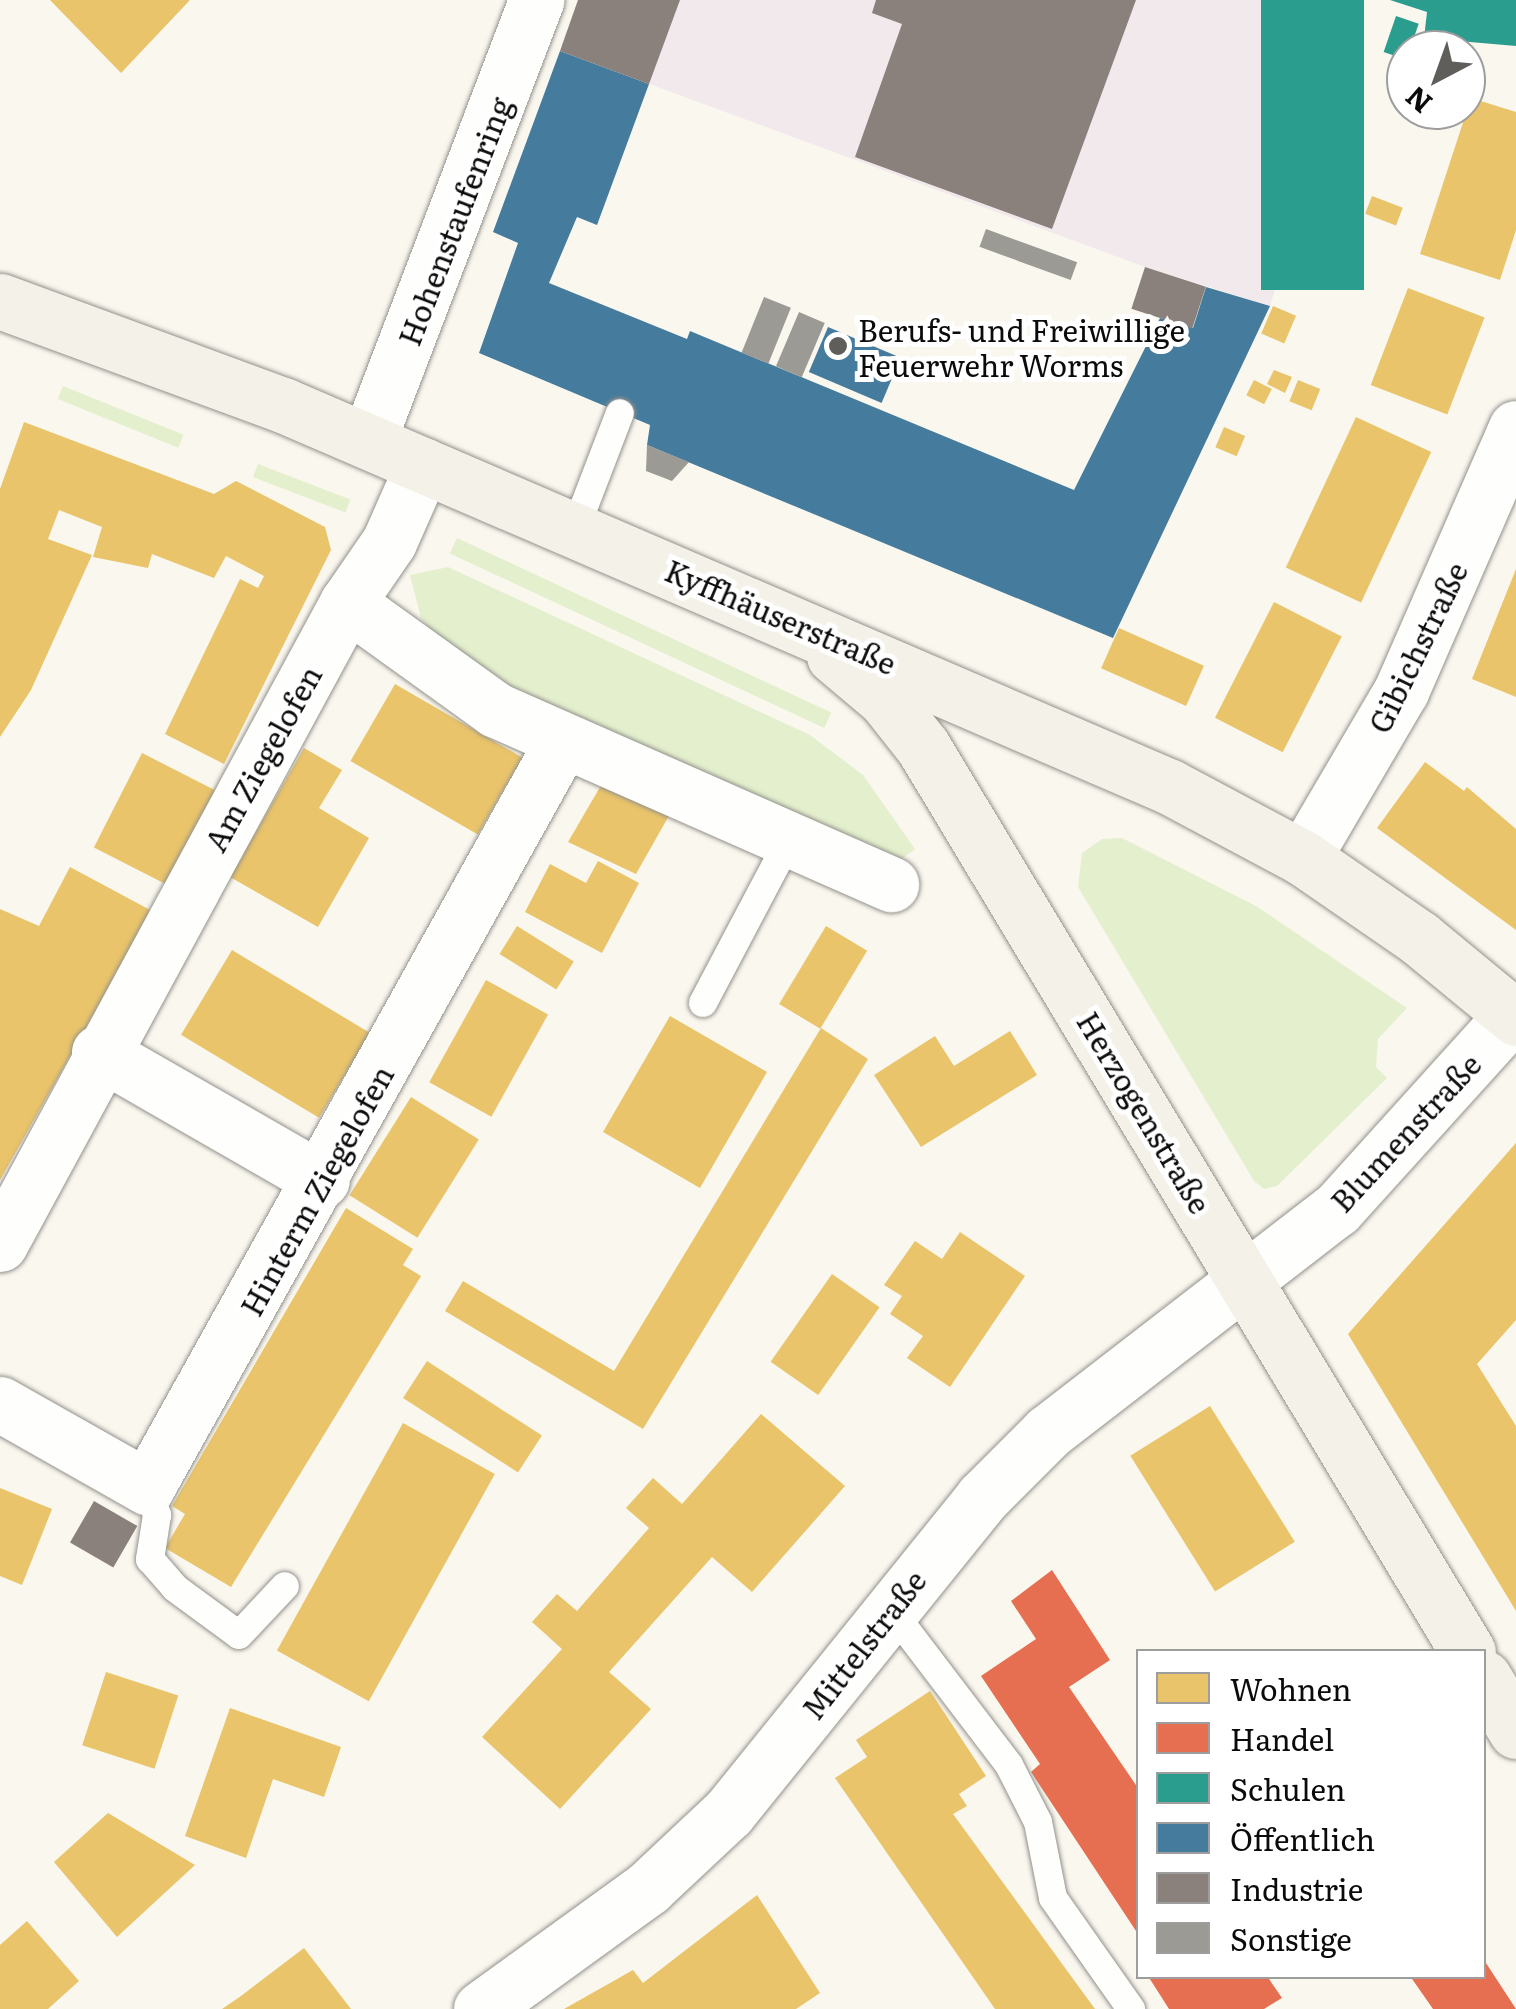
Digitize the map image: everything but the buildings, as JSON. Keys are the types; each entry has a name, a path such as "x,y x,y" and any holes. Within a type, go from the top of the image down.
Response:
{"main road":[{"name":"Kyffhäuserstraße","path":"3,313 368,441 776,612 1170,786 1303,858 1419,938 1514,1016"},
{"name":"Herzogenstraße","path":"776,612 885,699 923,747 1466,1649"},
{"path":"1486,1681 1516,1731"}],"street":[{"name":"Hohenstaufenring","path":"368,441 536,0"},
{"name":"Gibichstraße","path":"1303,858 1401,691 1516,428"},
{"name":"Am Ziegelofen","path":"0,1244 100,1052 348,604 390,542 423,464"},
{"path":"348,604 452,683 562,742 890,884"},
{"name":"Hinterm Ziegelofen","path":"147,1487 322,1180 562,742"},
{"name":"Blumenstraße","path":"1246,1280 1371,1176 1514,1016"},
{"path":"100,1052 322,1180"},
{"name":"Mittelstraße","path":"481,2009 648,1888 728,1813 959,1524 1048,1432 1246,1280"},
{"path":"0,1404 147,1487"}],"lane":[{"path":"576,530 620,413"},
{"path":"703,1003 790,838"},
{"path":"147,1487 157,1515 150,1558 175,1588 239,1635 284,1586"},
{"path":"890,1610 1009,1766 1038,1822 1053,1898 1131,2009"}],"shaded area":[{"path":"578,0 1364,0 1270,306 1145,267 560,51"}],"green space":[{"path":"63,386 184,435 178,448 58,399"},
{"path":"258,464 350,499 345,513 253,477"},
{"path":"457,538 831,713 824,728 450,553"},
{"path":"448,567 810,735 863,775 915,849 899,861 532,703 437,639 421,618 410,575"},
{"path":"1122,838 1256,906 1407,1008 1378,1039 1376,1067 1387,1078 1277,1186 1264,1189 1254,1181 1078,887 1082,853 1102,839"}],"place":[{"name":"Berufs- und Freiwillige Feuerwehr Worms","path":"838,346"}]}
